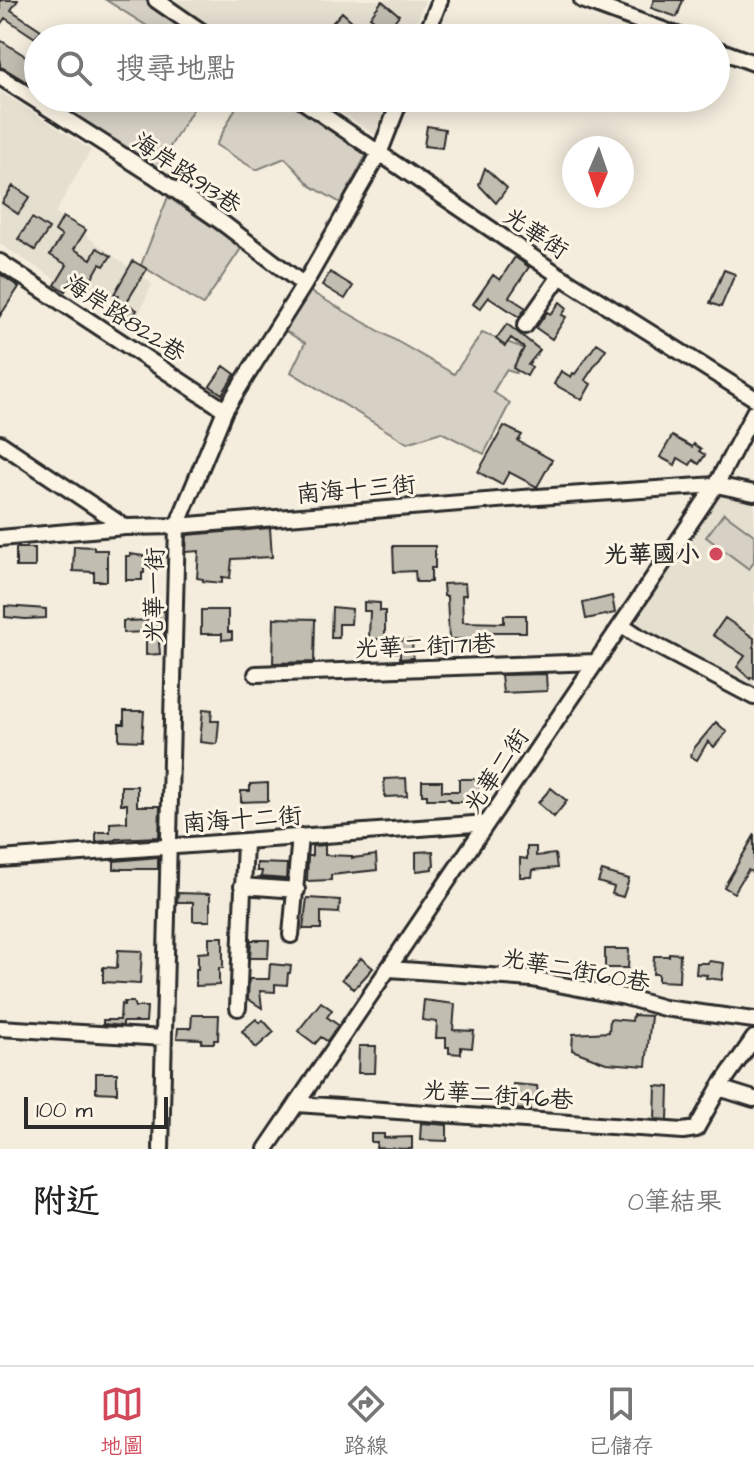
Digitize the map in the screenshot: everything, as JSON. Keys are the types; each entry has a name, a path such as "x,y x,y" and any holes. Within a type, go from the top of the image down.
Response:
{"street":[{"path":"156,0 191,24"},
{"path":"431,24 440,0"},
{"path":"582,0 647,24"},
{"path":"730,54 754,63"},
{"name":"海岸路913巷","path":"0,77 24,92"},
{"name":"海岸路913巷","path":"55,112 220,221 304,285"},
{"name":"光華街","path":"318,112 560,276 754,398"},
{"name":"光華一街","path":"161,1149 177,526 225,410 304,285 379,154 396,112"},
{"name":"海岸路822巷","path":"0,262 225,410"},
{"path":"525,326 560,276"},
{"name":"光華二街","path":"266,1149 716,485 754,412"},
{"path":"0,443 125,527"},
{"name":"南海十三街","path":"0,538 716,485 754,493"},
{"path":"622,625 754,697"},
{"name":"光華二街171巷","path":"256,674 596,662"},
{"name":"南海十二街","path":"0,859 487,823"},
{"path":"291,935 300,836"},
{"path":"238,1008 245,842"},
{"path":"242,886 297,890"},
{"name":"光華二街60巷","path":"389,969 532,979 664,1008 754,1020"},
{"path":"0,1028 164,1038"},
{"path":"754,1038 719,1088 754,1099"},
{"name":"光華二街46巷","path":"297,1104 683,1131 696,1129 719,1088"}],"shaded area":[{"path":"106,0 152,0 185,24 144,24"},
{"path":"170,0 425,0 416,24 207,24"},
{"path":"0,91 24,107 24,112 32,112 91,150 55,213 152,284 133,328 0,244"},
{"path":"67,112 191,112 157,168"},
{"path":"234,112 316,112 370,148 341,203 311,186 285,158 256,170 216,145"},
{"path":"341,112 384,112 376,135"},
{"path":"168,197 242,247 203,305 141,265"},
{"path":"306,289 454,374 482,333 526,349 516,373 506,370 493,392 510,403 484,454 441,432 407,443 291,372 305,343 282,329"},
{"name":"光華國小","path":"723,486 754,492 754,693 640,637 636,615"},
{"path":"724,513 754,535 754,562 749,569 706,537"}],"building":[{"path":"0,0 18,0 11,10 32,24 24,24 24,31 5,18 0,25"},
{"path":"654,0 683,0 677,17 651,8"},
{"path":"382,1 399,15 392,24 378,24 370,17"},
{"path":"342,12 354,23 353,24 331,24"},
{"path":"0,40 24,55 24,81 5,69 0,67"},
{"path":"427,126 445,129 442,148 424,146"},
{"path":"485,168 507,188 496,203 479,185"},
{"path":"13,186 30,197 18,214 2,203"},
{"path":"63,217 86,230 74,249 91,259 97,248 111,256 104,266 100,264 91,280 76,272 65,291 55,285 67,265 50,255 62,236 55,231"},
{"path":"32,218 49,229 35,250 18,239"},
{"path":"515,257 529,267 509,297 526,308 519,317 489,297 480,309 473,304 493,275 500,280"},
{"path":"133,261 147,269 126,303 137,310 130,322 110,310 119,296 114,294"},
{"path":"724,270 735,274 721,307 710,303"},
{"path":"330,272 353,286 345,299 322,285"},
{"path":"0,274 19,287 0,316"},
{"path":"560,302 567,308 562,315 566,317 552,339 536,328 547,312 551,314"},
{"path":"507,324 540,350 528,365 532,367 527,376 513,368 524,348 511,338 505,346 496,339"},
{"path":"597,343 606,349 585,380 591,384 582,400 554,384 561,371 571,377 575,374"},
{"path":"224,366 235,374 222,394 210,386"},
{"path":"504,426 522,435 518,441 552,460 537,487 509,472 502,485 478,472"},
{"path":"672,436 701,449 699,451 705,455 699,464 693,460 690,465 678,458 675,465 660,457"},
{"path":"270,528 272,557 232,559 230,578 222,577 222,583 197,578 199,551 186,552 187,535"},
{"path":"74,546 107,550 107,581 94,581 94,572 73,571"},
{"path":"393,546 435,546 435,568 431,568 431,582 416,582 415,571 394,572"},
{"path":"16,548 35,548 35,567 16,567"},
{"path":"126,556 144,556 142,580 126,580"},
{"path":"465,583 463,622 504,623 504,615 526,615 526,632 491,632 491,644 472,643 472,639 449,639 447,596 444,596 443,584"},
{"path":"612,596 615,613 586,619 583,603"},
{"path":"364,602 380,603 380,611 385,611 385,639 369,639 370,611 364,611"},
{"path":"5,606 46,609 46,618 5,617"},
{"path":"332,607 352,609 351,624 339,624 339,638 331,638"},
{"path":"201,610 228,610 228,632 232,632 232,639 222,640 222,634 201,634"},
{"path":"158,611 165,611 164,643 159,643 160,654 146,655 146,632 123,633 123,621 159,620"},
{"path":"274,618 315,619 314,662 273,663"},
{"path":"725,618 754,638 754,679 737,667 745,656 713,635"},
{"path":"412,640 413,658 400,659 400,652 389,652 389,641"},
{"path":"546,674 547,691 503,693 501,675"},
{"path":"203,709 212,710 211,721 219,721 217,744 200,742"},
{"path":"124,711 144,711 142,741 119,740 119,724 124,724"},
{"path":"716,722 727,732 714,747 708,741 697,760 690,756 695,747"},
{"path":"406,778 407,796 385,797 384,779"},
{"path":"459,779 485,779 485,802 450,802 450,799 427,799 427,795 422,795 422,781 442,781 442,791 459,791"},
{"path":"268,783 268,801 241,802 241,791 250,791 250,784"},
{"path":"121,786 137,786 137,806 160,806 159,837 96,842 96,832 110,832 110,823 127,822 127,804 121,804"},
{"path":"551,788 567,801 554,817 538,803"},
{"path":"754,836 754,873 748,870 734,893 724,887"},
{"path":"325,845 325,855 352,858 376,855 377,870 331,875 331,880 307,881 308,856 312,856 312,846"},
{"path":"527,847 536,847 536,856 555,854 557,868 533,870 532,877 520,877 520,858 527,859"},
{"path":"433,851 432,869 416,871 416,852"},
{"path":"158,857 158,869 114,869 114,861"},
{"path":"257,863 287,864 286,879 261,877 262,871 257,871"},
{"path":"602,871 629,879 623,897 612,894 614,887 598,882"},
{"path":"178,893 210,894 210,921 193,921 193,902 177,902"},
{"path":"307,898 340,900 339,913 321,912 321,929 303,929"},
{"path":"209,937 223,937 223,968 219,968 219,985 196,986 198,953 209,952"},
{"path":"251,940 269,940 268,958 250,958"},
{"path":"605,949 629,949 628,968 605,968"},
{"path":"118,950 142,951 140,984 103,982 103,967 117,968"},
{"path":"669,953 680,954 679,982 658,981 658,974 653,974 654,956 669,956"},
{"path":"361,958 373,968 354,989 342,979"},
{"path":"697,963 724,963 722,980 696,974"},
{"path":"270,964 291,966 290,973 287,985 275,984 275,992 260,991 262,1008 248,999 249,979 269,979"},
{"path":"424,1000 455,1004 453,1030 474,1031 472,1048 461,1047 461,1054 449,1053 446,1038 436,1038 437,1022 422,1020"},
{"path":"124,1002 133,1002 135,1007 147,1007 146,1022 123,1022 123,1026 103,1024 103,1020 120,1020 121,1004 124,1005"},
{"path":"321,1002 332,1010 327,1017 338,1025 327,1041 321,1037 315,1044 298,1031"},
{"path":"192,1015 219,1015 218,1040 201,1043 202,1039 177,1038 178,1028 191,1028"},
{"path":"633,1015 651,1016 646,1066 606,1063 572,1050 573,1034 609,1032 610,1019 632,1021"},
{"path":"256,1019 260,1023 263,1020 274,1032 256,1048 242,1031"},
{"path":"359,1046 376,1046 375,1073 358,1073"},
{"path":"96,1073 117,1073 117,1093 96,1092"},
{"path":"513,1084 537,1086 539,1102 531,1102 530,1110 514,1109"},
{"path":"656,1086 669,1087 668,1120 655,1119"},
{"path":"421,1123 447,1125 447,1141 420,1140"},
{"path":"371,1134 384,1134 384,1138 412,1137 412,1149 376,1148 377,1142 371,1142"}],"waterway":[{"path":"505,506 701,493"}],"place":[{"name":"光華國小","path":"716,554"}]}
